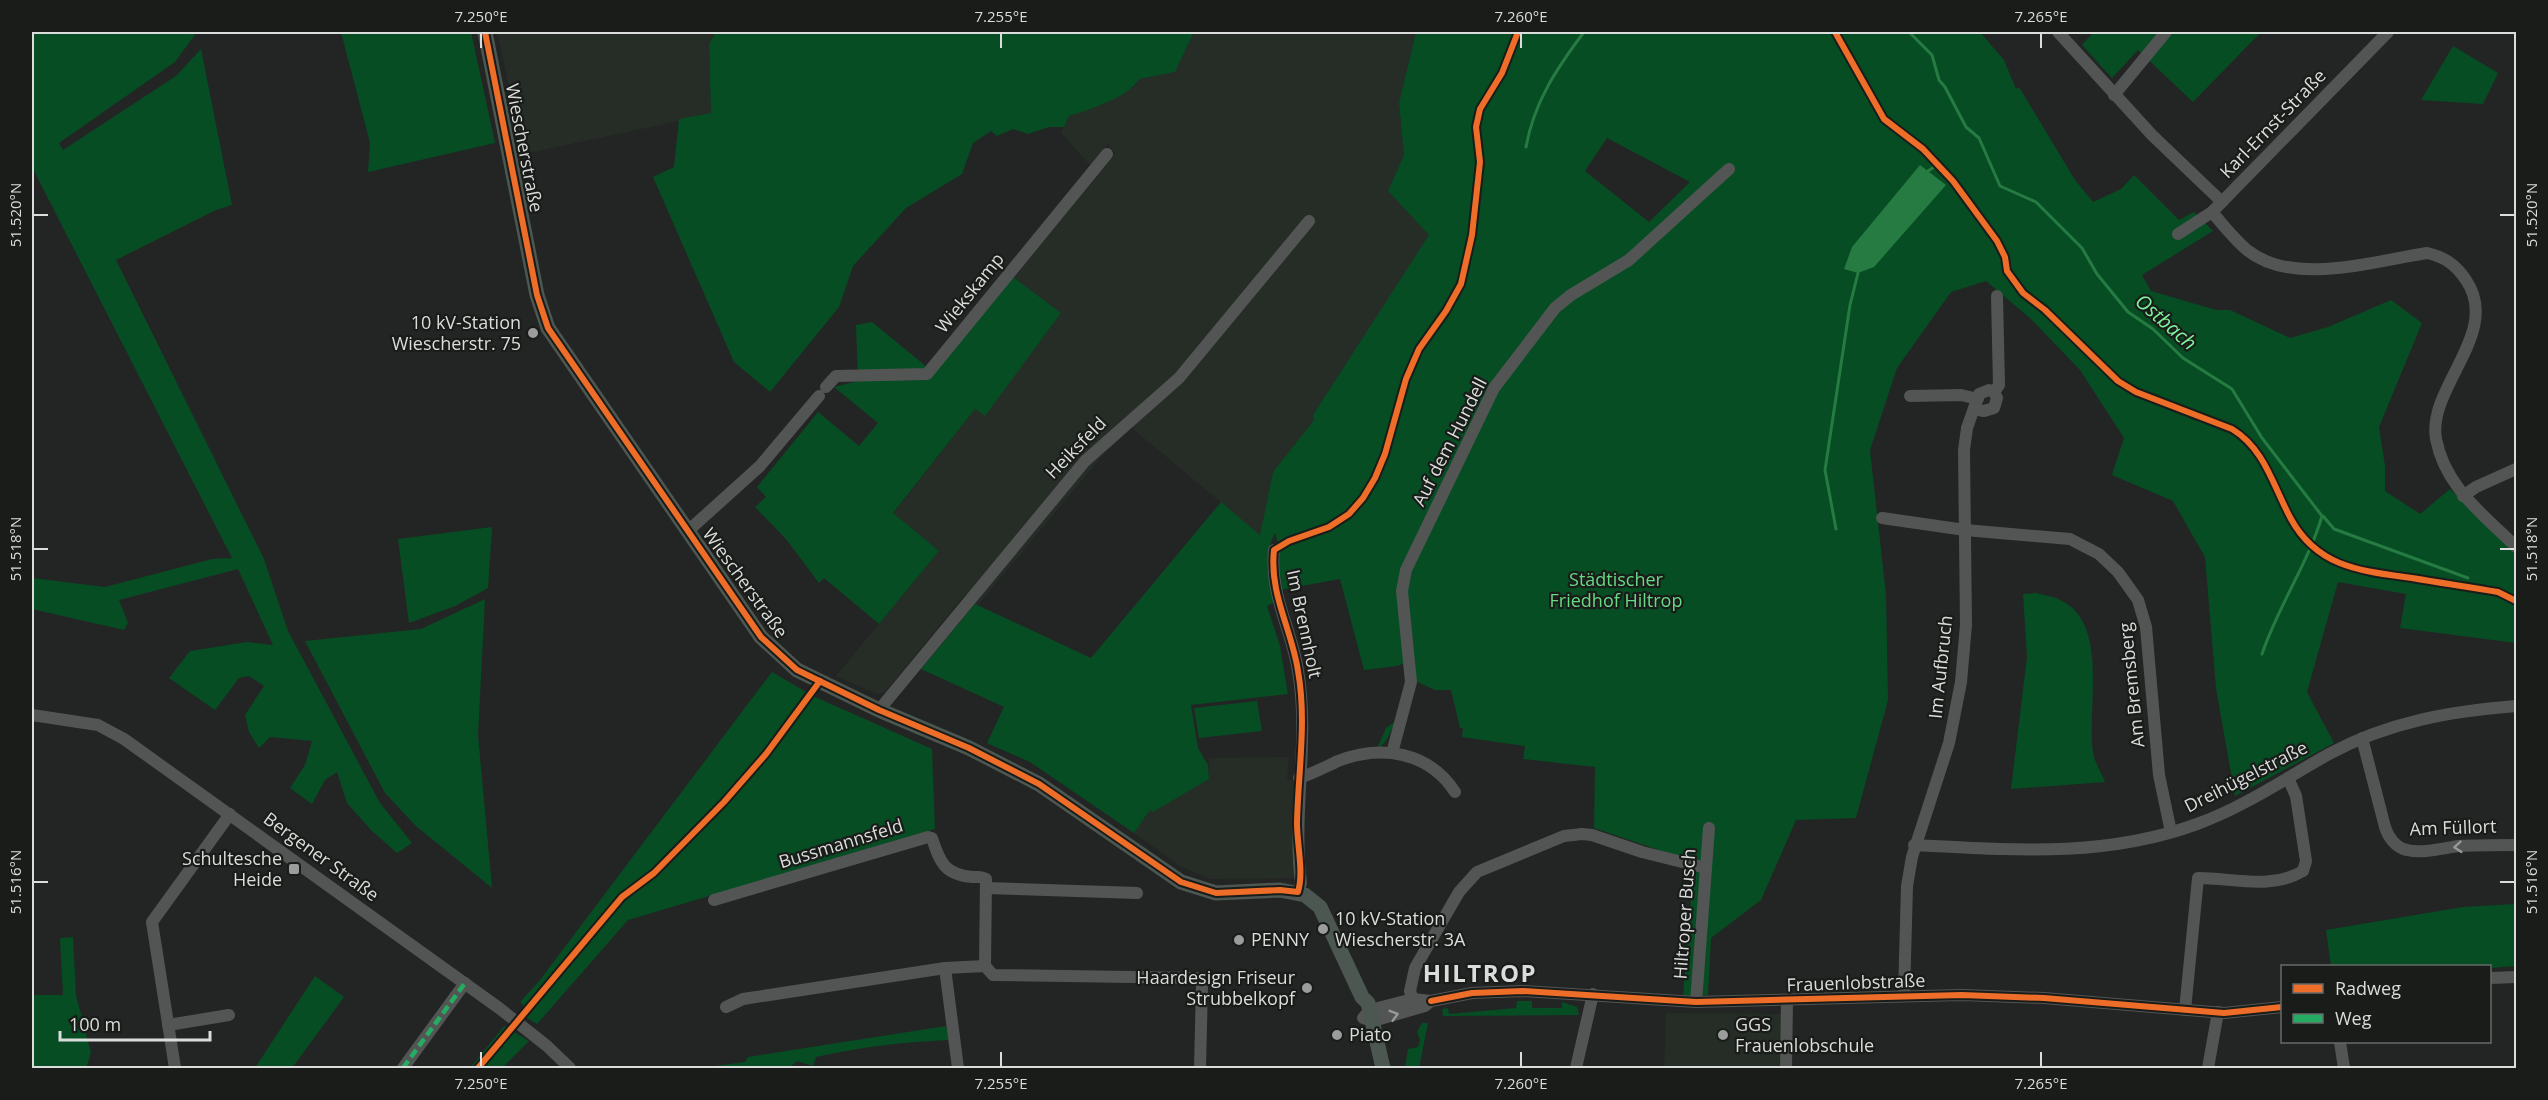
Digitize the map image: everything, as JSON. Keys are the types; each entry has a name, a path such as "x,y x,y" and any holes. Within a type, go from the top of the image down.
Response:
{"main road":[{"name":"Wiescherstraße","path":"485,32 537,295 548,328 761,637 789,664 879,710 930,729 1039,784 1181,882 1216,893 1280,890 1298,892"},
{"path":"1298,892 1320,907 1367,1012 1383,1068"},
{"path":"1367,1012 1374,1068"}],"street":[{"path":"2058,32 2114,94 2222,202"},
{"path":"2114,94 2166,32"},
{"name":"Karl-Ernst-Straße","path":"2178,234 2212,212 2388,32"},
{"name":"Wiekskamp","path":"689,530 760,466 836,376 927,374 1107,154"},
{"name":"Auf dem Hundell","path":"1392,753 1411,682 1402,591 1406,570 1494,388 1555,308 1571,295 1629,260 1729,169"},
{"path":"2212,212 2248,250 2260,258 2294,270 2317,271 2427,253 2441,256 2462,273 2475,301 2475,323 2441,405 2435,429 2439,453 2452,480 2463,496 2517,547"},
{"name":"Heiksfeld","path":"879,710 1085,462 1179,378 1309,221"},
{"path":"1910,396 1961,395 1984,411 1994,408 1997,398 1994,392 1999,385 1998,296"},
{"name":"Im Aufbruch","path":"1904,995 1907,886 1914,845 1949,743 1959,697 1965,638 1963,454 1967,428 1976,404"},
{"path":"2463,496 2476,487 2517,469"},
{"name":"Am Bremsberg","path":"1882,518 1965,530 2070,539 2099,554 2128,584 2138,600 2146,627 2159,775 2171,832"},
{"name":"Im Brennholt","path":"1274,550 1277,603 1298,670 1302,734 1297,836 1301,883 1298,892"},
{"name":"Dreihügelstraße","path":"1914,845 2075,850 2116,845 2171,832 2220,814 2362,738 2432,716 2471,709 2517,706"},
{"name":"Bergener Straße","path":"32,715 84,722 107,729 465,982 524,1027 570,1068"},
{"name":"Am Füllort","path":"2362,738 2387,836 2396,845 2406,850 2418,851 2480,845 2517,845"},
{"path":"1299,778 1348,758 1392,753 1425,762 1440,772 1455,792"},
{"path":"2185,1010 2198,878 2261,882 2293,877 2303,871 2306,861 2297,807 2288,778"},
{"path":"175,1068 152,922 230,814"},
{"name":"Hiltroper Busch","path":"1696,1002 1709,828"},
{"path":"1414,1004 1410,990 1415,968 1460,892 1477,872 1564,836 1582,834 1706,868"},
{"name":"Bussmannsfeld","path":"714,900 928,837 932,838 940,862 959,874 984,877 986,888"},
{"path":"1137,893 986,888 985,966 993,975 1197,978 1201,980 1202,985 1200,1068"},
{"path":"726,1007 743,999 945,968 985,966"},
{"path":"945,968 958,1068"},
{"path":"2491,978 2517,976"},
{"path":"403,1068 465,982"},
{"name":"Frauenlobstraße","path":"1367,1012 1414,1004 1424,998 1431,1000 1492,992 1593,993 1696,1002 1904,995 2044,998 2218,1012 2281,1007"},
{"path":"1576,1068 1593,993"},
{"path":"1786,1068 1787,1000"},
{"path":"2208,1068 2218,1012"},
{"path":"168,1024 229,1015"},
{"path":"2340,1043 2344,1068"}],"shaded area":[{"path":"497,32 716,32 709,44 711,114 524,154"},
{"path":"1194,32 1416,32 1399,103 1404,155 1388,191 1430,235 1313,415 1314,420 1273,472 1260,535 1132,428 1102,456 977,606 966,593 885,692 877,694 836,676 939,551 893,514 975,409 985,415 1061,313 1013,277 1115,153 1108,144 1090,165 1061,133 1068,116 1103,104 1135,86 1139,79 1175,72"},
{"path":"1920,165 1946,185 1874,267 1858,273 1844,269 1852,247"},
{"path":"1289,757 1287,780 1294,781 1294,878 1210,879 1180,866 1134,833 1150,810 1209,779 1209,758"},
{"name":"GGS Frauenlobschule","path":"1666,1013 1781,1014 1780,1068 1664,1068"}],"green space":[{"path":"32,32 197,32 175,62 59,143 63,150 176,76 201,49 232,205 216,210 116,260 264,559 288,631 380,803 412,843 397,853 372,831 347,803 337,772 325,780 312,804 290,788 305,765 312,741 270,737 259,748 249,732 245,715 264,686 249,676 239,678 215,710 169,678 190,651 247,642 273,645 238,569 119,600 128,623 124,630 32,609 32,578 105,587 212,559 232,558 32,167"},
{"path":"341,32 471,32 495,143 368,172 370,143"},
{"path":"716,32 1194,32 1175,72 1139,79 1127,92 1118,97 1069,116 1064,127 1049,127 1028,134 1013,129 997,136 991,131 973,143 962,174 906,208 853,266 839,307 770,392 734,362 653,177 674,167 679,119 711,113 709,44"},
{"name":"Städtischer Friedhof Hiltrop","path":"1416,32 1980,32 2004,60 2016,89 2019,87 2075,180 2093,202 2121,189 2134,175 2179,220 2194,212 2213,231 2142,275 2151,291 2216,310 2230,310 2290,338 2328,327 2391,300 2422,323 2379,427 2385,466 2385,491 2420,514 2450,489 2516,554 2516,643 2400,628 2406,594 2338,582 2307,692 2334,743 2235,796 2216,688 2205,557 2173,501 2112,475 2124,438 2080,370 2031,319 1986,281 1951,292 1897,368 1870,450 1886,595 1888,700 1856,818 1796,820 1761,900 1711,938 1708,995 1683,996 1694,862 1594,828 1595,767 1523,759 1525,746 1462,737 1463,728 1460,728 1451,690 1435,690 1415,681 1413,660 1397,666 1364,670 1340,579 1285,589 1279,593 1276,550 1332,529 1348,518 1361,503 1383,466 1407,386 1398,390 1377,465 1359,498 1346,512 1324,526 1278,543 1275,533 1271,542 1267,567 1274,602 1267,606 1280,646 1288,694 1191,705 1198,748 1208,765 1209,779 1153,812 1150,810 1134,833 1030,762 987,743 1004,707 921,669 975,604 1091,658 1221,502 1260,535 1273,472 1314,420 1313,415 1429,235 1388,191 1404,155 1399,103","holes":["1607,138 1690,182 1649,222 1585,171"]},
{"path":"2091,32 2261,32 2193,102 2138,50 2112,78 2082,45 2092,34"},
{"path":"2453,46 2498,73 2483,104 2421,100"},
{"path":"1013,277 1061,313 985,416 975,409 893,513 939,551 879,624 824,578 819,583 786,539 755,507 766,497 757,487 818,412 859,446 878,423 834,387 858,381 856,325 872,322 933,372"},
{"path":"492,527 488,588 455,606 409,623 398,539"},
{"path":"2036,593 2058,599 2074,610 2085,626 2091,645 2093,667 2093,752 2105,782 2011,789 2027,657 2023,594"},
{"path":"485,599 478,735 492,888 416,826 385,793 305,641 421,629"},
{"path":"772,672 813,696 932,749 935,829 628,920 537,1024 527,1018 526,1008 520,1002 540,980"},
{"path":"1257,701 1262,731 1199,738 1194,708"},
{"path":"1396,721 1386,741 1376,751 1386,728"},
{"path":"2516,904 2516,966 2491,968 2491,965 2331,965 2326,930 2463,907"},
{"path":"73,937 76,995 91,1053 86,1068 32,1068 32,995 63,995 60,938"},
{"path":"315,976 344,997 292,1068 255,1068"},
{"path":"1517,1001 1532,1001 1532,1008 1562,1008 1562,1002 1577,1007 1579,1015 1443,1016 1442,1009 1448,1008 1449,1014 1516,1008"},
{"path":"1422,1023 1428,1023 1419,1068 1405,1068 1408,1049 1418,1047 1420,1040 1417,1032"},
{"path":"504,1026 529,1041 502,1068 470,1068"},
{"path":"946,1026 949,1040 833,1053 816,1057 813,1066 797,1061 789,1068 700,1068 745,1062 748,1057"}],"waterway":[{"path":"1526,147 1535,115 1548,86 1584,32"},
{"name":"Ostbach","path":"1909,32 1932,55 1939,80 1966,127 1979,138 2000,186 2036,202 2082,248 2097,274 2128,312 2153,329 2183,358 2232,389 2262,438 2322,516 2309,551 2262,654"},
{"path":"1928,171 1934,167"},
{"path":"1836,529 1825,470 1850,305 1858,273"},
{"path":"2323,516 2334,529 2468,578"}],"marked path":[{"path":"403,1068 465,983"}],"cycle path":[{"path":"485,32 537,295 548,328 761,637 797,670 879,710 969,748 1039,784 1181,882 1216,893 1280,890 1298,892 1300,867 1297,823 1302,728 1301,690 1295,656 1275,582 1274,550 1289,541 1329,527 1349,514 1363,498 1375,478 1385,454 1406,379 1419,349 1446,311 1461,284 1472,235 1480,162 1476,127 1480,109 1502,73 1518,32"},
{"path":"1835,32 1884,119 1923,149 1953,181 1997,241 2005,257 2007,271 2023,293 2045,310 2118,381 2136,392 2232,429 2243,437 2253,447 2267,469 2291,519 2314,548 2328,557 2359,569 2498,592 2516,601"},
{"path":"478,1068 622,897 654,873 724,802 766,754 820,681"},
{"path":"1431,1001 1472,993 1523,991 1696,1002 1962,995 2044,998 2224,1013 2281,1007"}],"place":[{"name":"10 kV-Station Wiescherstr. 75","path":"533,333"},
{"name":"Schultesche Heide","path":"294,869"},
{"name":"10 kV-Station Wiescherstr. 3A","path":"1323,929"},
{"name":"PENNY","path":"1239,940"},
{"name":"Haardesign Friseur Strubbelkopf","path":"1307,988"},
{"name":"Piato","path":"1337,1035"},
{"name":"GGS Frauenlobschule","path":"1723,1035"}],"district":[{"name":"HILTROP","path":"1480,974"}]}
